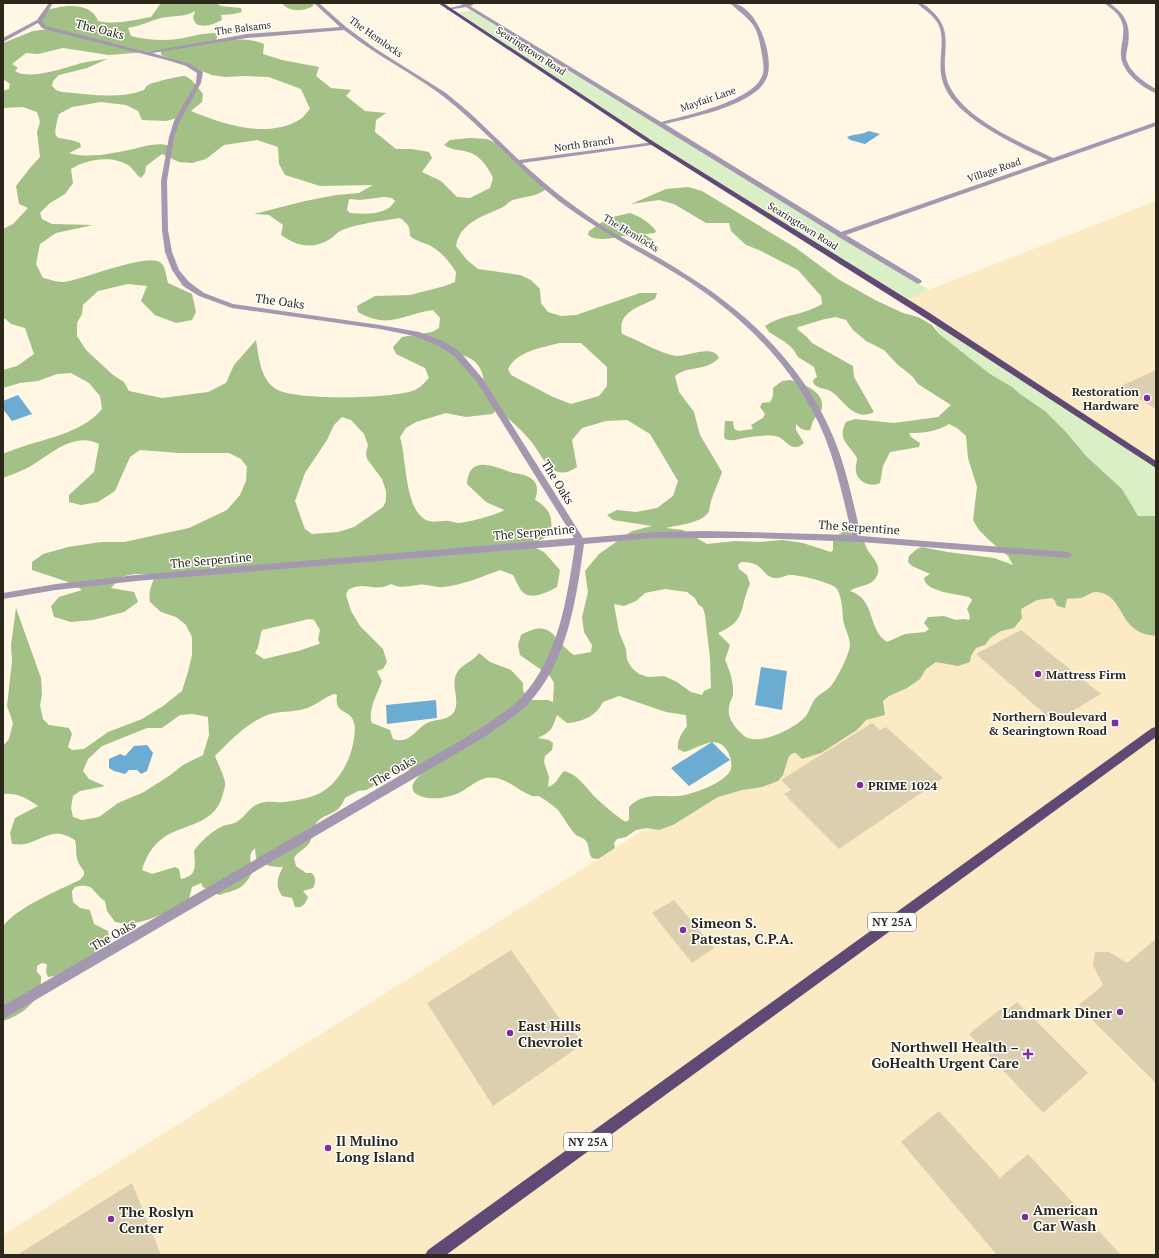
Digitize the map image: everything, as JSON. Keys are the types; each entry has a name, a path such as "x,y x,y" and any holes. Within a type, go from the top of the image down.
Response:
{"main road":[{"name":"Searingtown Road","path":"440,3 652,143 922,312 1156,465"},
{"name":"NY 25A","path":"433,1255 1156,732"}],"street":[{"path":"3,40 37,27 51,3"},
{"name":"The Hemlocks","path":"316,3 345,28 375,50 444,94 472,117 538,181 585,216 622,240 692,281 734,311 757,332 789,369 822,421 842,473 857,538"},
{"path":"448,9 475,3"},
{"name":"Mayfair Lane","path":"659,124 727,104 745,96 756,88 764,79 766,70 763,39 754,21 749,15 732,3"},
{"path":"919,3 938,18 944,32 943,73 946,85 953,97 984,124 1053,160"},
{"path":"1106,3 1122,16 1127,24 1123,58 1128,69 1140,81 1156,91"},
{"name":"Searingtown Road","path":"465,4 839,235 918,282"},
{"path":"18,33 37,27"},
{"name":"The Oaks","path":"3,1013 479,735 519,706 534,690 554,657 565,628 571,604 580,540 480,381 457,354 442,344 416,334 380,327 232,306 211,299 186,284 175,271 168,251 165,229 164,193 166,162 176,123 199,82 201,75 197,70 188,65 76,35 44,27 37,27"},
{"name":"The Balsams","path":"145,53 247,36 345,28"},
{"name":"Village Road","path":"839,235 1156,124"},
{"name":"North Branch","path":"518,162 652,143"},
{"name":"The Serpentine","path":"3,596 56,587 136,578 580,540 713,533 857,538 1068,555"}],"shaded area":[{"path":"1156,201 1156,465 903,300"},
{"path":"1084,570 1156,629 1156,1255 3,1255 3,1235 647,828 659,830 673,825"}],"green space":[{"path":"161,3 216,3 221,6 241,8 242,12 221,15 222,20 209,25 203,26 196,24 193,18 195,11 182,16 165,17 128,28 131,36 149,39 172,40 201,34 215,33 218,36 215,41 252,40 264,44 263,54 282,60 319,67 316,76 331,88 351,90 346,96 365,111 386,113 376,120 375,132 396,149 412,149 429,152 432,158 422,172 441,181 457,197 470,198 490,188 493,178 486,166 476,156 444,145 450,140 470,138 487,139 500,145 547,188 535,195 512,201 474,221 462,231 456,246 467,260 478,269 520,275 531,280 540,289 541,303 548,312 561,316 576,315 640,293 657,293 655,299 636,308 626,315 621,327 622,334 672,355 682,356 706,351 716,354 719,358 708,365 685,371 675,376 679,392 694,412 700,435 722,472 712,497 709,511 706,515 696,521 666,528 683,530 707,544 735,541 760,542 783,540 803,543 831,552 833,550 833,541 844,530 850,528 863,538 867,549 877,563 878,571 873,581 867,585 850,591 858,595 864,601 868,607 876,630 887,642 905,634 925,632 929,629 924,623 928,617 944,616 956,620 969,620 970,616 967,609 972,600 969,597 942,592 930,586 926,583 924,578 930,574 912,566 908,562 909,556 917,549 922,547 994,558 1013,565 1008,556 979,530 973,520 977,487 968,458 966,436 957,428 949,424 930,432 909,433 911,437 920,443 919,447 890,452 883,466 880,483 873,485 865,483 859,479 856,470 857,458 843,437 846,422 855,419 894,423 938,417 951,405 918,384 912,376 897,364 884,350 866,341 853,330 846,320 836,317 798,327 797,329 812,343 853,366 854,377 874,412 867,414 856,413 830,390 818,387 813,380 817,377 814,367 798,357 793,349 769,332 765,326 779,319 815,308 822,304 821,296 798,270 746,245 731,231 729,223 706,223 674,204 659,200 631,204 666,189 688,187 702,191 796,248 838,279 875,300 903,313 918,317 932,325 939,334 990,374 1012,387 1045,411 1065,431 1087,457 1122,489 1138,516 1156,516 1156,636 1137,631 1130,625 1110,597 1104,593 1094,592 1081,598 1067,599 1065,608 1057,606 1052,598 1037,600 1021,609 1022,618 1014,628 1001,631 990,638 985,645 976,648 971,656 970,662 958,666 936,662 926,669 920,679 907,688 889,696 883,701 885,715 866,720 857,730 821,753 802,759 796,753 793,753 789,756 783,775 778,781 762,787 742,790 718,797 673,825 659,830 647,828 636,830 626,837 617,839 614,843 615,848 598,859 592,858 586,841 576,835 558,810 540,797 531,796 507,782 496,778 483,779 459,793 444,797 427,798 418,795 412,788 418,777 428,767 386,773 372,787 366,790 358,791 345,798 336,811 315,824 310,842 294,858 296,866 306,873 312,873 315,880 313,888 303,891 308,897 305,904 300,907 295,907 292,898 282,896 278,889 279,875 283,867 262,863 256,858 255,848 250,856 253,871 246,882 239,888 219,895 203,887 201,883 192,887 189,899 163,914 144,921 134,923 115,922 107,911 105,901 93,889 86,886 75,887 72,891 73,902 80,908 90,910 94,924 108,931 109,939 106,945 71,969 55,976 48,977 46,972 47,964 42,963 37,966 37,972 41,976 41,985 35,999 25,1010 3,1021 3,927 8,920 17,913 50,894 80,880 84,875 84,871 77,859 75,840 67,836 55,834 25,844 12,844 10,833 15,818 38,806 22,797 13,794 3,794 3,746 9,739 13,723 7,706 12,661 11,645 16,608 41,678 42,695 40,705 43,719 49,725 69,728 72,734 68,747 72,750 84,749 108,732 142,719 163,706 182,691 192,655 192,637 186,625 176,617 161,612 150,602 150,591 156,574 134,574 121,577 111,588 134,592 138,602 124,612 93,620 71,622 54,617 51,606 59,597 82,590 68,582 32,570 32,562 43,554 68,547 101,542 124,542 189,528 227,510 240,495 246,481 247,467 241,459 229,453 179,453 140,450 130,457 115,491 98,502 81,505 69,502 69,495 94,472 99,444 81,440 65,445 19,472 3,478 3,454 69,431 93,418 102,409 100,396 89,383 71,373 57,374 38,381 20,383 3,388 3,370 17,366 34,354 25,328 11,324 3,317 3,229 13,224 28,208 19,204 16,186 40,157 37,132 40,122 37,112 23,107 3,108 3,91 9,89 10,84 3,79 3,43 33,31 48,29 41,24 45,11 59,7 82,7 89,10 98,21 104,22 124,22 151,17","holes":["63,48 109,55 158,51 161,52 161,55 212,75 225,77 269,77 301,89 310,109 299,120 286,126 259,129 230,125 191,111 202,102 203,94 193,81 185,76 150,84 147,85 144,90 124,95 103,96 62,92 56,90 52,86 53,81 59,75 87,68 107,59 85,62 58,70 29,75 21,74 15,71 18,68 12,64 26,53 38,54","101,102 126,105 138,111 142,120 166,121 177,118 170,146 161,144 152,145 101,155 77,155 69,153 81,147 80,143 58,138 55,131 59,114 72,107","257,140 278,147 279,164 285,175 320,186 373,185 359,193 336,195 305,201 254,214 269,215 283,225 281,235 293,242 305,245 317,245 331,238 340,231 356,226 371,222 400,218 408,226 410,236 429,245 441,253 456,272 455,282 410,295 375,296 357,306 358,312 379,320 396,319 433,310 440,318 439,328 432,332 402,337 393,347 396,354 425,368 429,378 415,390 387,395 367,397 322,397 286,393 271,385 263,374 256,340 234,365 226,383 208,392 162,398 129,391 124,382 113,375 86,350 77,336 77,323 82,314 83,305 98,291 128,284 147,286 141,301 155,315 176,323 192,320 196,312 192,294 168,283 163,265 154,260 129,263 62,282 43,278 36,264 40,244 56,233 93,225 52,224 42,219 40,213 50,203 65,194 73,183 71,169 84,163 107,159 122,162 130,166 141,178 145,173 146,166 162,154 179,162 192,163 206,159 224,145","384,197 392,198 395,201 391,206 381,212 361,214 350,213 347,210 349,199 360,200","559,343 581,343 607,367 607,386 599,396 571,404 553,397 511,375 508,369 512,363 523,354","458,354 475,362 483,375 485,388","498,409 518,427 534,445 548,465 554,470 560,472 568,472 577,467 572,440 582,428 606,421 627,420 650,434 678,481 673,496 657,508 636,512 617,510 607,515 613,520 652,526 632,531 599,554 585,571 588,592 582,617 584,632 592,645 591,652 574,655 552,633 546,630 532,630 521,635 518,645 520,655 550,676 554,683 553,702 548,700 531,700 523,691 523,683 511,670 490,662 479,653 458,671 455,681 456,707 452,715 429,722 408,738 399,740 393,739 390,730 372,723 372,708 382,681 377,671 383,669 387,662 383,649 360,626 351,611 346,595 348,590 359,586 379,587 391,584 401,587 421,585 443,587 465,583 500,570 513,575 524,594 534,596 557,587 560,570 544,552 530,545 550,535 551,519 547,510 535,500 537,490 535,482 525,475 483,465 472,469 467,484 486,502 504,510 495,514 467,522 432,522 421,516 415,508 408,484 400,437 406,428 416,422 446,413 466,417 492,414","342,417 351,420 364,434 368,445 366,453 367,459 382,479 386,491 386,501 383,507 354,527 338,532 312,534 305,529 295,501 305,473 327,440 334,425","741,562 749,562 759,566 767,575 771,577 780,578 789,575 799,576 820,581 835,587 839,593 850,645 846,660 834,683 815,699 805,717 800,722 784,731 765,738 757,739 749,738 743,735 730,719 729,704 733,695 733,686 725,660 730,645 718,633 734,624 738,619 750,584 747,575 739,569 738,565","665,589 687,592 695,598 698,604 703,608 705,615 710,658 711,688 704,691 702,695 691,692 677,682 664,676 648,677 639,674 632,668 627,660 626,649 619,632 614,604 624,606 636,601 645,593","309,619 314,620 320,630 318,640 320,643 319,644 298,651 264,659 255,653 258,648 262,630","334,694 337,695 338,706 350,715 355,728 353,744 349,757 343,770 330,786 321,793 306,798 285,802 264,802 257,804 241,819 217,829 199,844 194,851 195,865 193,873 186,878 181,879 179,869 175,867 152,874 142,870 146,859 156,844 171,833 208,817 219,805 225,784 215,756 234,737 249,725 265,716 274,713 304,709","619,696 666,712 686,715 687,726 679,739 678,749 684,752 708,743 720,743 725,747 729,754 731,769 722,779 699,791 678,796 646,797 634,802 629,807 629,820 626,822 605,806 580,781 569,773 564,771 555,782 548,787 549,777 544,762 545,756 552,750 553,743 549,740 538,738 551,729 557,715 567,723 584,720 597,711 603,702","193,714 208,717 209,735 203,755 183,765 144,792 118,803 99,817 82,820 73,817 71,808 73,796 80,791 105,786 89,779 83,771 88,759 102,746 147,728 162,728 180,715"]},
{"path":"282,3 313,3 313,6 296,10 288,8"},
{"path":"473,10 929,290 905,300 655,143 456,13"},
{"path":"630,213 644,220 656,231 655,233 644,234 653,240 653,243 648,244 641,242 634,238 633,235 598,239 588,235 589,231 608,218"},
{"path":"932,318 1156,465 1156,629 939,334"},
{"path":"790,380 807,386 818,394 821,399 821,411 814,419 810,430 802,429 796,424 796,430 804,443 795,447 775,436 755,436 732,440 725,439 725,421 733,421 734,429 739,431 753,429 751,425 763,418 765,414 760,407 762,403 770,402 773,396 773,388 782,381"}],"water":[{"path":"869,131 880,134 865,144 850,140 847,137 852,135"},
{"path":"18,395 32,414 12,421 3,409 3,401"},
{"path":"761,667 787,671 782,710 755,705"},
{"path":"436,700 437,718 387,724 386,705"},
{"path":"712,742 730,760 689,786 671,768"},
{"path":"147,745 153,753 147,771 141,774 137,770 129,770 125,774 109,768 109,759 120,754 125,756 134,746"}],"building":[{"name":"Restoration Hardware","path":"1156,370 1156,409 1119,387"},
{"name":"Mattress Firm","path":"1021,630 1101,694 1054,722 976,654"},
{"name":"PRIME 1024","path":"872,723 880,730 886,727 943,778 839,849 784,794 791,790 781,780"},
{"name":"Simeon S. Patestas, C.P.A.","path":"674,900 714,948 692,963 652,913"},
{"name":"Landmark Diner","path":"1156,939 1156,1083 1085,1013 1079,1005 1103,985 1093,965 1095,952 1109,952 1127,963"},
{"name":"East Hills Chevrolet","path":"511,950 562,1022 566,1020 583,1044 493,1106 427,1003"},
{"name":"Northwell Health – GoHealth Urgent Care","path":"1017,1002 1088,1073 1043,1113 969,1034 1003,1007 1006,1011"},
{"name":"American Car Wash","path":"939,1111 1000,1178 1028,1154 1121,1255 997,1255 901,1142"},
{"name":"The Roslyn Center","path":"132,1183 161,1255 17,1255"}],"place":[{"name":"Restoration Hardware","path":"1147,398"},
{"name":"Mattress Firm","path":"1038,674"},
{"name":"Northern Boulevard & Searingtown Road","path":"1115,723"},
{"name":"PRIME 1024","path":"860,785"},
{"name":"Simeon S. Patestas, C.P.A.","path":"683,930"},
{"name":"Landmark Diner","path":"1120,1012"},
{"name":"East Hills Chevrolet","path":"510,1033"},
{"name":"Northwell Health – GoHealth Urgent Care","path":"1028,1054"},
{"name":"Il Mulino Long Island","path":"328,1148"},
{"name":"American Car Wash","path":"1025,1217"},
{"name":"The Roslyn Center","path":"111,1219"}]}
